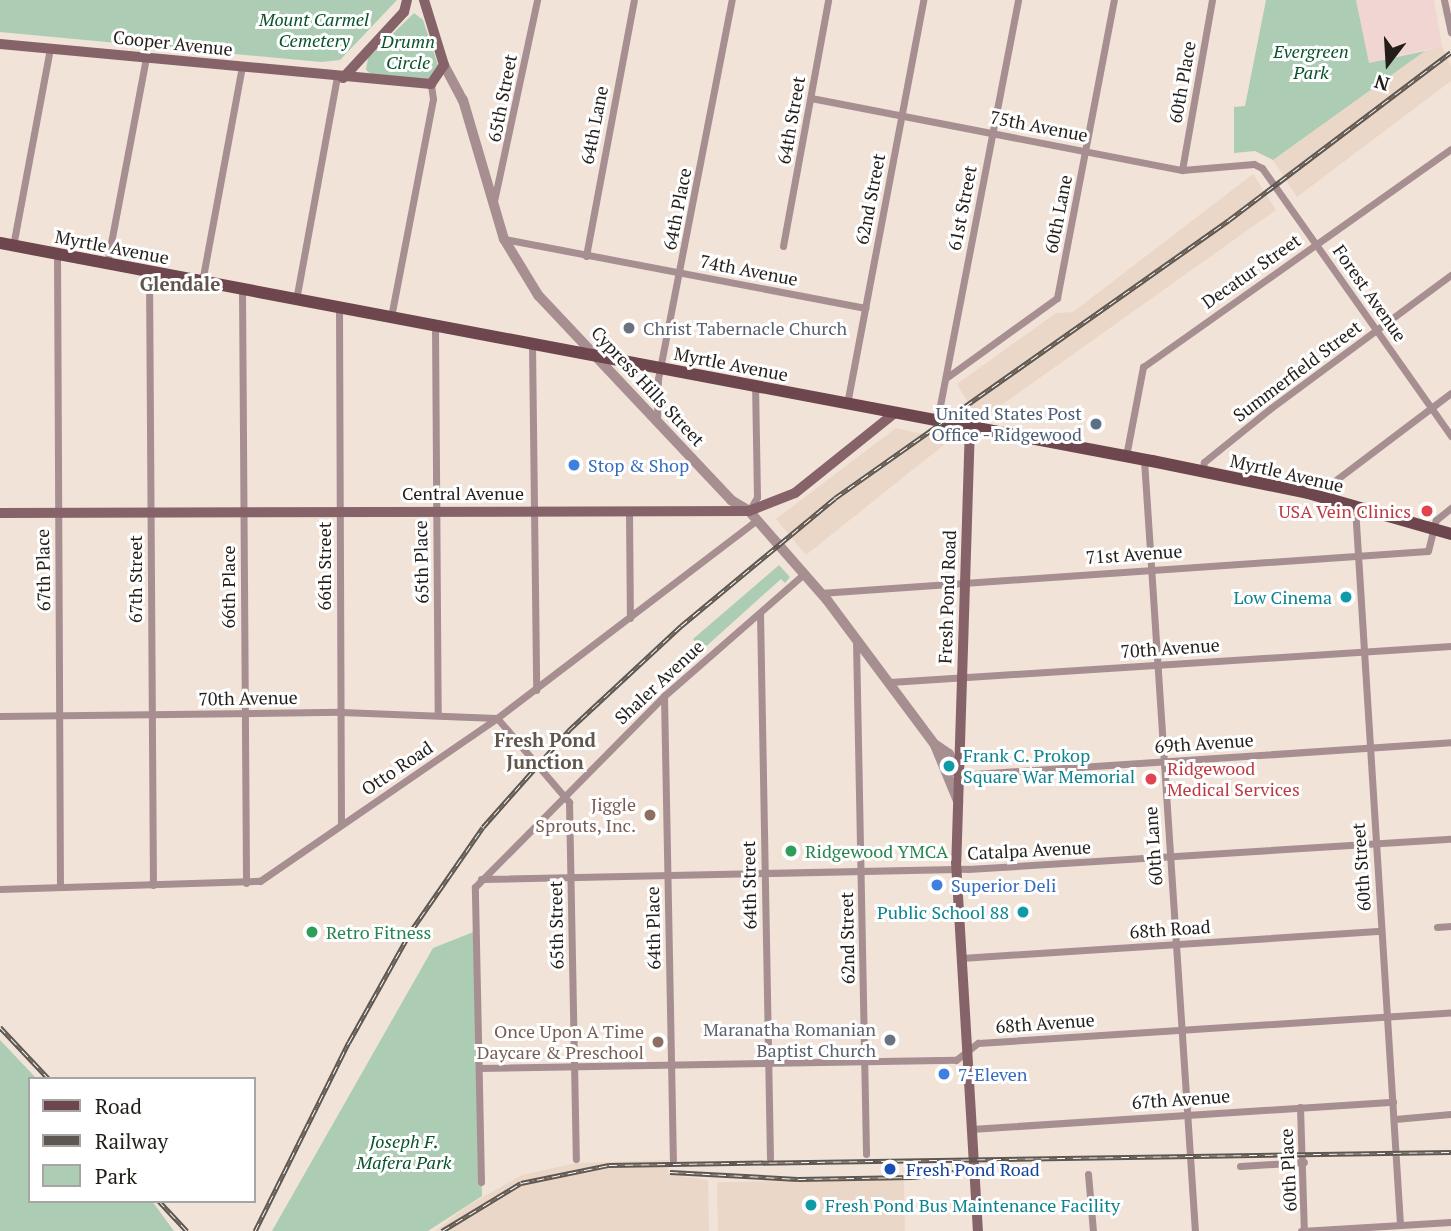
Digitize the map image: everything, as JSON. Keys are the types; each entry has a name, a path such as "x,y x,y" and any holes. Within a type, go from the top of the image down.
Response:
{"main road":[{"name":"Cypress Hills Street","path":"424,0 444,65"},
{"path":"340,77 405,6 427,14"},
{"name":"Cooper Avenue","path":"0,44 432,84"},
{"path":"432,84 444,65"},
{"name":"Myrtle Avenue","path":"6,244 1126,456 1316,495 1451,534"},
{"name":"Central Avenue","path":"0,513 749,511 795,493 895,414"},
{"name":"Fresh Pond Road","path":"970,425 957,869 978,1231"}],"street":[{"name":"65th Street","path":"494,201 537,0"},
{"name":"64th Lane","path":"586,256 634,0"},
{"name":"64th Place","path":"657,423 662,368 732,0"},
{"name":"64th Street","path":"783,246 828,0"},
{"name":"62nd Street","path":"847,404 923,0"},
{"name":"61st Street","path":"937,421 1018,0"},
{"name":"60th Lane","path":"946,378 1057,298 1114,0"},
{"name":"60th Place","path":"1182,170 1213,0"},
{"path":"1444,0 1451,32"},
{"path":"6,244 50,48"},
{"path":"107,264 146,57"},
{"name":"Cypress Hills Street","path":"444,65 463,100 504,239 538,295 731,500 749,511 804,573 891,682 935,745 958,801"},
{"path":"202,282 242,67"},
{"path":"296,300 340,77"},
{"path":"391,318 433,99 432,84"},
{"name":"75th Avenue","path":"811,98 1182,170 1254,164 1262,169"},
{"name":"Decatur Street","path":"1126,456 1143,367 1451,149"},
{"name":"Forest Avenue","path":"1262,169 1451,436"},
{"name":"74th Avenue","path":"504,239 865,308"},
{"name":"67th Place","path":"57,254 60,886"},
{"name":"67th Street","path":"149,272 153,885"},
{"name":"Summerfield Street","path":"1202,472 1204,462 1231,440 1451,275"},
{"name":"66th Place","path":"243,290 246,883"},
{"name":"66th Street","path":"339,308 341,824"},
{"name":"65th Place","path":"435,326 438,713"},
{"path":"532,344 536,690"},
{"path":"749,511 757,497 755,387"},
{"path":"1316,495 1451,393"},
{"name":"60th Lane","path":"1144,460 1195,1231"},
{"name":"60th Street","path":"1355,506 1400,1225"},
{"path":"1434,529 1436,520 1451,508"},
{"path":"629,510 630,618"},
{"name":"Otto Road","path":"0,889 260,881 536,690 756,521"},
{"name":"71st Avenue","path":"820,593 1428,551 1434,529"},
{"name":"Shaler Avenue","path":"481,879 664,696 804,573"},
{"name":"64th Street","path":"760,612 770,1158"},
{"name":"62nd Street","path":"856,637 866,1154"},
{"name":"70th Avenue","path":"891,682 1451,646"},
{"name":"64th Place","path":"664,696 673,1160"},
{"name":"70th Avenue","path":"0,716 341,712 438,713 497,718"},
{"path":"497,718 564,794"},
{"name":"69th Avenue","path":"959,775 1451,742"},
{"name":"Cypress Hills Street","path":"935,745 948,754 959,775"},
{"name":"65th Street","path":"564,794 569,802 576,1159"},
{"name":"Catalpa Avenue","path":"481,879 957,869 1451,839"},
{"path":"481,879 475,887 481,1182"},
{"path":"1437,927 1451,926"},
{"name":"68th Road","path":"961,958 1381,931"},
{"name":"68th Avenue","path":"479,1068 956,1060 978,1043 1451,1012"},
{"name":"67th Avenue","path":"971,1129 1393,1102"},
{"name":"60th Place","path":"1300,1107 1304,1162 1303,1231"},
{"path":"1395,1119 1451,1114"},
{"path":"1240,1166 1304,1162"},
{"path":"1088,1174 1093,1231"},
{"path":"1303,1231 1451,1222"}],"shaded area":[{"path":"1356,0 1434,0 1442,46 1369,63"},
{"path":"1442,46 1451,67 1451,81 1297,197 1273,160 1425,51"},
{"path":"1253,174 1276,210 986,416 974,412 957,384 1056,313 1073,312"},
{"path":"896,428 950,440 806,555 776,519"},
{"path":"669,1160 668,1174 708,1180 709,1231 435,1231 467,1206 522,1175 576,1163"},
{"name":"Fresh Pond Bus Maintenance Facility","path":"904,1179 905,1231 718,1231 717,1182"}],"green space":[{"name":"Mount Carmel Cemetery","path":"0,0 397,0 340,60 321,62 0,32"},
{"name":"Evergreen Park","path":"1266,0 1356,0 1369,63 1425,51 1273,160 1255,151 1234,153 1234,107 1245,106"},
{"name":"Drumn Circle","path":"414,13 423,20 439,68 430,80 375,77 366,70 368,58"},
{"path":"779,565 790,577 785,583 781,579 702,650 693,639"},
{"name":"Joseph F. Mafera Park","path":"476,931 482,1196 428,1231 272,1231 433,948"},
{"path":"0,1040 35,1077 28,1077 28,1203 153,1203 174,1231 0,1231"}],"railway":[{"path":"255,1231 349,1042 411,931 483,827 569,730 681,626 835,498 1229,220 1451,52"},
{"path":"0,1027 47,1077"},
{"path":"442,1231 521,1183 609,1165 1451,1152"},
{"path":"670,1172 798,1179 913,1177 995,1167"},
{"path":"161,1203 187,1231"}],"place":[{"name":"Christ Tabernacle Church","path":"629,328"},
{"name":"United States Post Office - Ridgewood","path":"1096,424"},
{"name":"Stop & Shop","path":"574,465"},
{"name":"USA Vein Clinics","path":"1427,511"},
{"name":"Low Cinema","path":"1346,597"},
{"name":"Frank C. Prokop Square War Memorial","path":"949,766"},
{"name":"Ridgewood Medical Services","path":"1151,779"},
{"name":"Jiggle Sprouts, Inc.","path":"650,815"},
{"name":"Ridgewood YMCA","path":"791,851"},
{"name":"Superior Deli","path":"937,885"},
{"name":"Public School 88","path":"1023,912"},
{"name":"Retro Fitness","path":"312,932"},
{"name":"Maranatha Romanian Baptist Church","path":"890,1040"},
{"name":"Once Upon A Time Daycare & Preschool","path":"658,1042"},
{"name":"7-Eleven","path":"944,1074"},
{"name":"Fresh Pond Road","path":"890,1169"},
{"name":"Fresh Pond Bus Maintenance Facility","path":"811,1205"}],"district":[{"name":"Glendale","path":"180,284"},
{"name":"Fresh Pond Junction","path":"545,751"}]}
